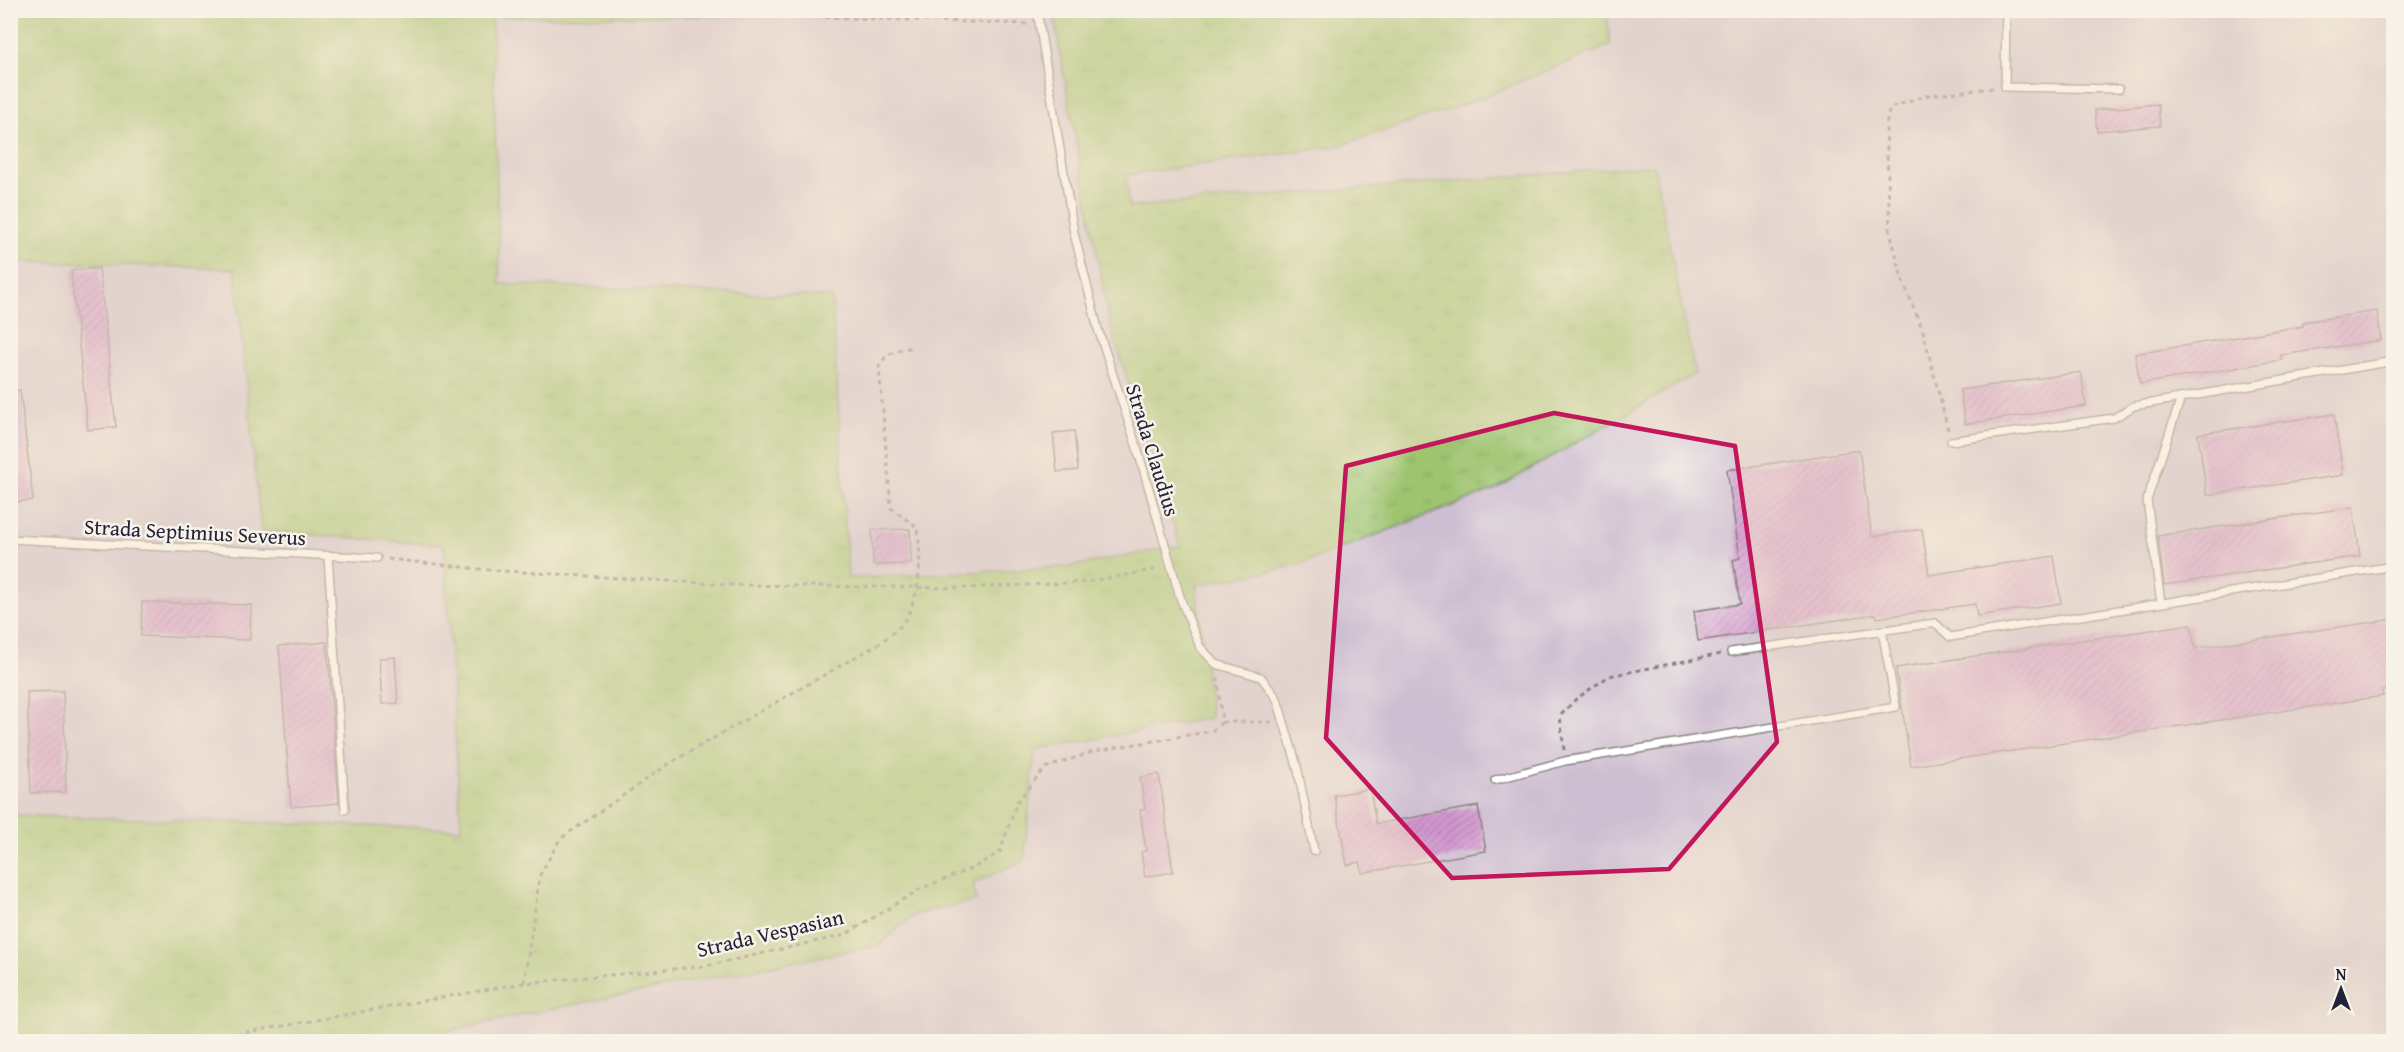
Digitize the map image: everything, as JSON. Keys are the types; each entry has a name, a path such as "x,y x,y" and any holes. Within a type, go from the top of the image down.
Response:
{"lane":[{"name":"Strada Claudius","path":"1037,10 1074,233 1098,329 1138,451 1181,600 1200,647 1216,664"},
{"path":"2006,10 2005,87 2119,89"},
{"path":"1951,441 2114,418 2134,406 2394,361"},
{"path":"2161,603 2147,500 2181,398"},
{"name":"Strada Septimius Severus","path":"10,539 377,558"},
{"path":"328,556 345,810"},
{"path":"1731,652 1935,623 1950,637 2394,566"},
{"path":"1495,780 1565,761 1896,707 1882,630"},
{"path":"1216,664 1261,677 1277,699 1297,766 1314,851"}],"path":[{"path":"609,10 1039,25"},
{"path":"1951,441 1923,331 1902,279 1890,231 1887,125 1890,108 1928,95 2005,87"},
{"path":"524,983 540,875 560,839 670,763 880,643 904,622 919,588 917,527 891,508 879,366 885,356 894,350 914,347"},
{"path":"377,558 489,570 732,585 919,588 1087,582 1171,567"},
{"path":"1565,761 1560,716 1576,699 1609,676 1731,652"},
{"path":"1216,664 1222,722 1284,722"},
{"name":"Strada Vespasian","path":"192,1041 524,983 706,966 845,935 920,889 973,868 1000,852 1017,802 1045,768 1096,751 1212,731 1222,722"}],"highlighted area":[{"path":"1554,413 1735,446 1777,742 1669,869 1452,878 1326,738 1346,466"}],"shaded area":[{"path":"10,11 1054,11 1110,325 1496,489 1695,374 1654,165 1129,207 1125,175 1338,146 1466,104 1610,46 1607,11 2393,11 2393,1041 11,1041"}],"green space":[{"path":"11,11 930,11 930,15 492,17 500,284 832,297 848,578 1068,567 1180,546 1110,325 1054,11 1607,11 1610,45 1466,104 1338,146 1126,175 1129,207 1654,165 1695,374 1496,489 1295,566 1196,585 1211,718 1035,750 1024,860 973,884 976,901 914,914 880,945 531,1013 401,1041 17,1041 10,929 11,815 461,829 444,545 261,531 235,269 11,261"}],"building":[{"path":"2158,104 2160,126 2097,131 2095,110"},
{"path":"99,268 116,427 88,430 71,271"},
{"path":"2377,311 2381,340 2281,355 2282,360 2140,384 2135,354 2303,326 2303,322"},
{"path":"2081,372 2086,406 1965,424 1960,390"},
{"path":"20,390 33,500 10,503 10,391"},
{"path":"2334,414 2343,475 2207,495 2198,434"},
{"path":"1074,431 1078,470 1057,472 1053,433"},
{"path":"1859,450 1872,537 1922,529 1929,575 2054,556 2061,603 1977,616 1975,604 1877,618 1876,614 1698,641 1694,611 1740,604 1733,560 1740,558 1727,470"},
{"path":"2353,507 2360,556 2164,585 2158,536"},
{"path":"910,529 911,564 873,565 872,530"},
{"path":"142,602 251,605 250,640 141,636"},
{"path":"2394,619 2394,689 2382,691 2383,696 1911,766 1896,668 2191,624 2195,648"},
{"path":"327,642 339,803 291,807 279,646"},
{"path":"395,657 398,703 382,704 379,658"},
{"path":"63,691 66,792 31,793 27,692"},
{"path":"1159,774 1173,872 1145,877 1141,852 1146,851 1140,810 1145,809 1140,777"},
{"path":"1370,789 1376,824 1478,806 1486,851 1362,873 1360,862 1347,865 1334,795"}]}
